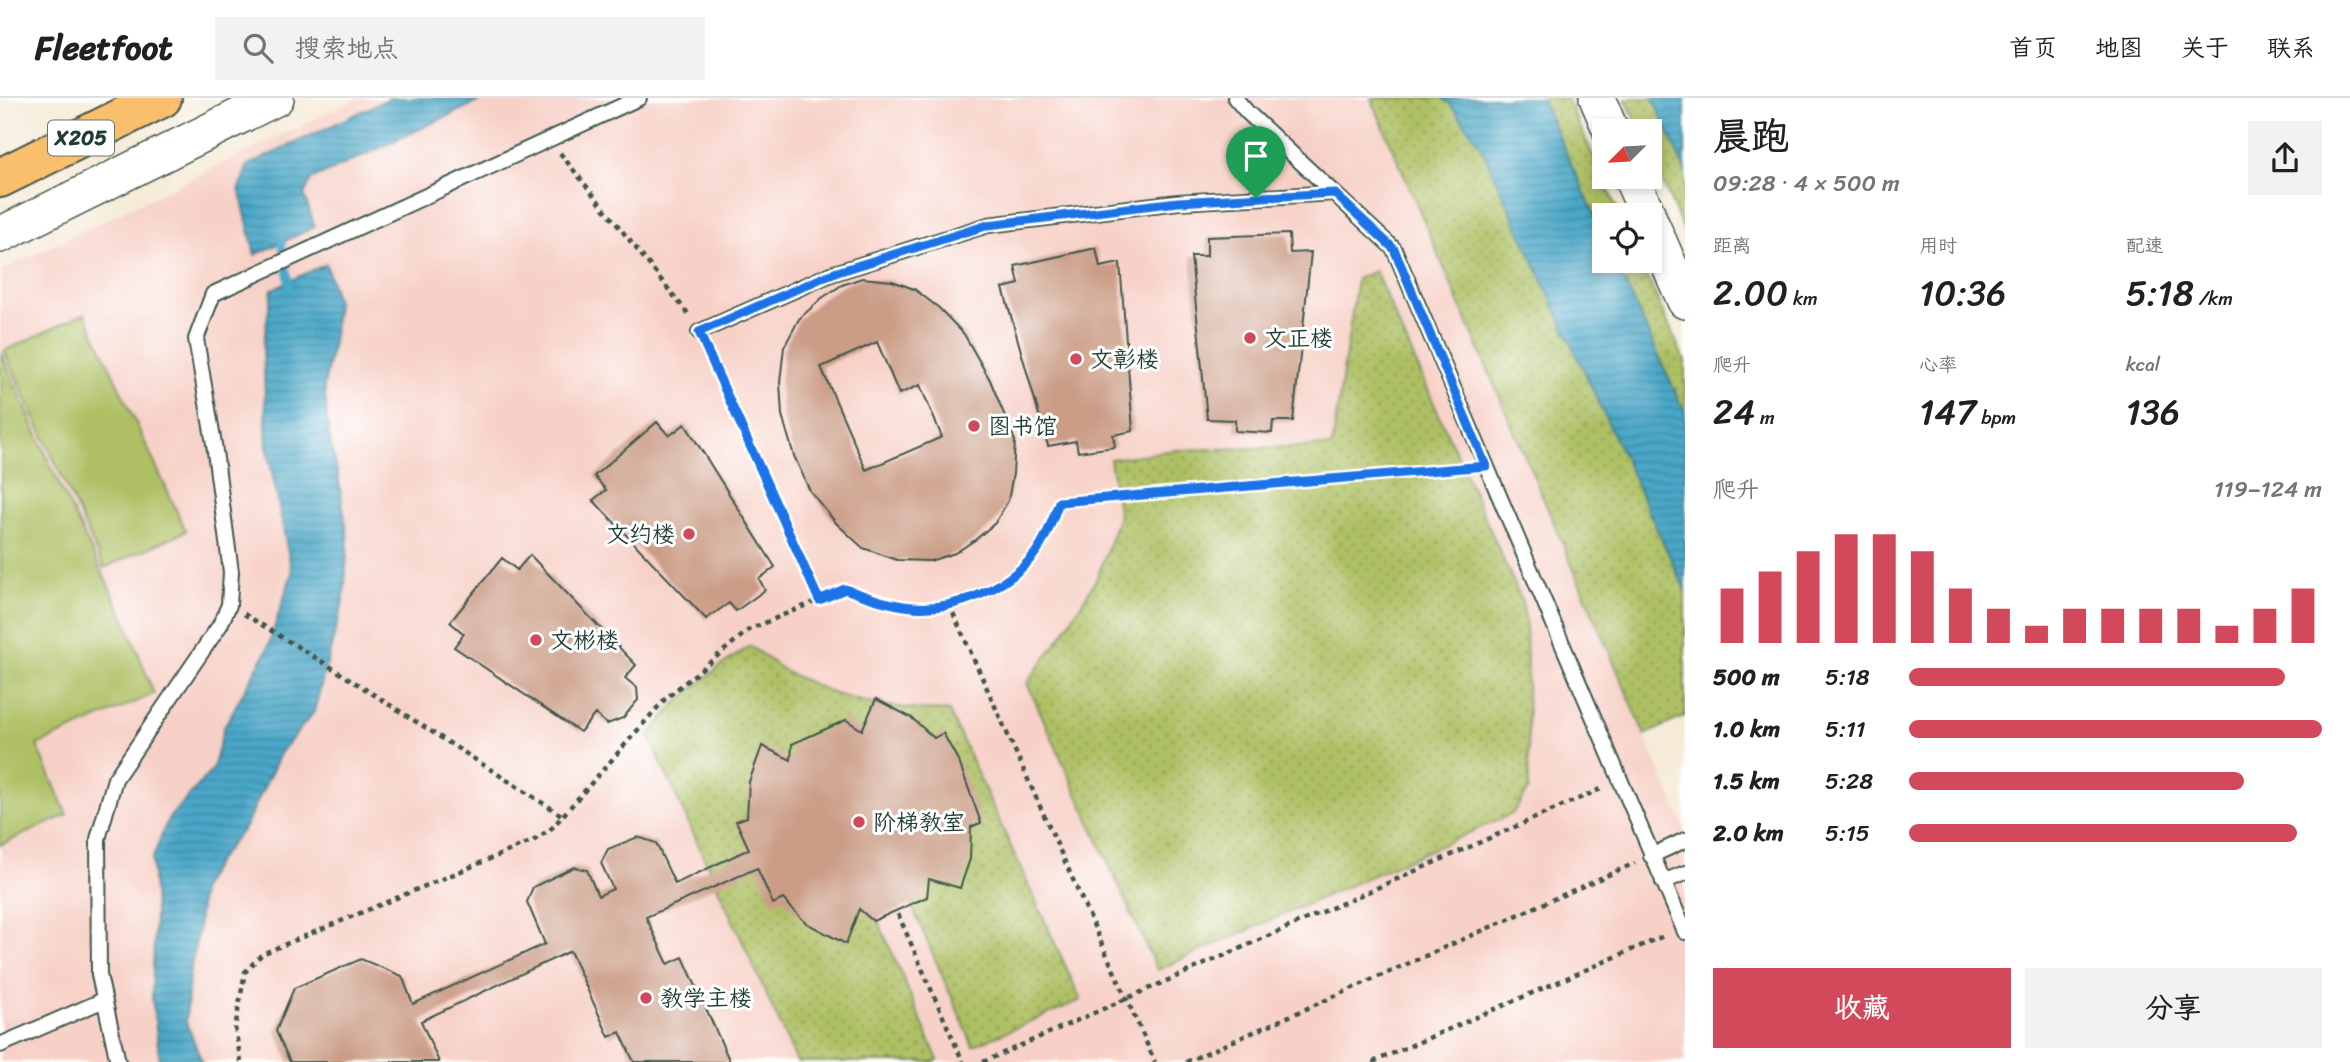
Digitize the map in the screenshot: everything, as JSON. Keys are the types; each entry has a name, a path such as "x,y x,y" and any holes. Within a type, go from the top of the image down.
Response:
{"main road":[{"name":"X205","path":"0,178 162,98"}],"street":[{"path":"0,236 276,98"},
{"path":"1597,98 1606,119"},
{"path":"1662,248 1685,301"}],"lane":[{"path":"118,1062 99,975 98,839 115,779 220,625 229,605 231,572 197,339 213,294 639,98"},
{"path":"1235,98 1247,113 1394,249 1684,930"},
{"path":"699,332 831,274 988,225 1178,202 1334,193"},
{"path":"1651,856 1685,840"},
{"path":"1663,882 1685,873"},
{"path":"0,1045 104,1000"}],"path":[{"path":"549,140 695,323 819,600"},
{"path":"242,1062 235,1028 245,972 262,954 533,841 552,828 665,699 750,629 845,589 876,600 914,608 949,604 980,595 1008,580 1034,555 1047,534 1059,502 1486,466"},
{"path":"949,604 1155,1062"},
{"path":"264,627 563,816"},
{"path":"983,1062 1620,780"},
{"path":"1186,1062 1651,856"},
{"path":"898,914 963,1062"},
{"path":"1373,1062 1684,930"}],"shaded area":[{"path":"358,98 1371,98 1685,829 1685,1062 0,1062 0,271"}],"green space":[{"path":"1371,98 1567,98 1592,153 1592,189 1608,189 1615,203 1592,203 1592,273 1645,273 1685,361 1685,716 1645,735"},
{"path":"1625,98 1685,98 1685,233 1662,182 1662,119 1635,119"},
{"path":"1375,271 1521,599 1526,621 1529,789 1512,814 1157,970 1027,683 1062,635 1097,578 1119,516 1110,459 1175,450 1332,446 1357,279"},
{"path":"85,313 186,531 104,568 4,351"},
{"path":"1,353 61,488 127,624 154,694 37,745 67,815 0,845"},
{"path":"750,646 786,672 835,694 868,703 949,711 1081,1000 973,1046 908,897 874,911 938,1060 797,1062 649,736 675,704 719,667"}],"water":[{"path":"390,98 486,98 311,180 304,195 315,227 255,255 239,188 248,165"},
{"path":"1442,98 1541,98 1592,209 1592,273 1621,273 1685,413 1685,590 1480,145 1451,105"},
{"path":"1653,98 1685,98 1685,171"},
{"path":"326,264 337,302 333,342 324,386 329,437 348,538 344,598 314,712 281,752 245,827 218,860 201,889 186,1021 202,1062 160,1062 152,997 155,912 152,860 168,819 213,769 224,727 267,650 292,573 267,447 263,346 272,289"}],"building":[{"name":"文正楼","path":"1289,234 1290,253 1311,252 1293,421 1273,421 1272,433 1235,431 1235,420 1207,419 1191,256 1207,256 1207,237"},
{"name":"文彰楼","path":"1096,248 1100,267 1120,263 1133,431 1113,435 1115,447 1078,452 1076,441 1048,446 1003,288 1019,284 1015,266"},
{"name":"图书馆","path":"862,278 892,281 914,289 939,308 964,334 990,380 1015,441 1008,501 995,523 955,553 930,561 897,560 863,548 836,523 810,491 794,456 782,415 780,382 784,347 799,319 822,298 842,285","holes":["877,342 899,394 920,385 942,437 866,470 821,367"]},
{"name":"文约楼","path":"657,422 669,436 685,424 775,567 759,579 765,590 736,611 729,603 706,619 593,500 606,490 594,476"},
{"name":"文彬楼","path":"530,555 636,665 625,678 637,688 638,700 623,718 607,724 595,714 580,732 454,647 464,634 450,622 502,558 517,570"},
{"path":"876,699 912,718 934,738 943,733 959,762 981,823 971,827 970,859 960,888 929,879 927,897 873,921 859,909 846,944 806,923 783,899 773,904 757,868 646,917 668,964 683,957 730,1062 634,1062 620,1032 609,1037 570,951 421,1021 439,1062 290,1062 276,1031 294,988 361,959 402,976 413,1004 545,944 527,902 533,887 574,867 587,870 598,896 613,889 601,863 608,849 638,837 656,843 675,884 749,849 736,821 747,817 749,782 762,746 791,760 792,744 846,720 862,730"}],"waterway":[{"path":"280,233 290,289"}],"place":[{"name":"文正楼","path":"1250,338"},
{"name":"文彰楼","path":"1076,359"},
{"name":"图书馆","path":"974,426"},
{"name":"文约楼","path":"689,534"},
{"name":"文彬楼","path":"536,640"},
{"name":"阶梯教室","path":"859,822"},
{"name":"教学主楼","path":"646,998"}],"route":[{"path":"1334,193 1394,249 1486,466 1059,502 1047,534 1034,555 1008,580 980,595 949,604 914,608 876,600 845,589 819,600 699,332 831,274 988,225 1178,202 1256,198 1334,193"}]}
